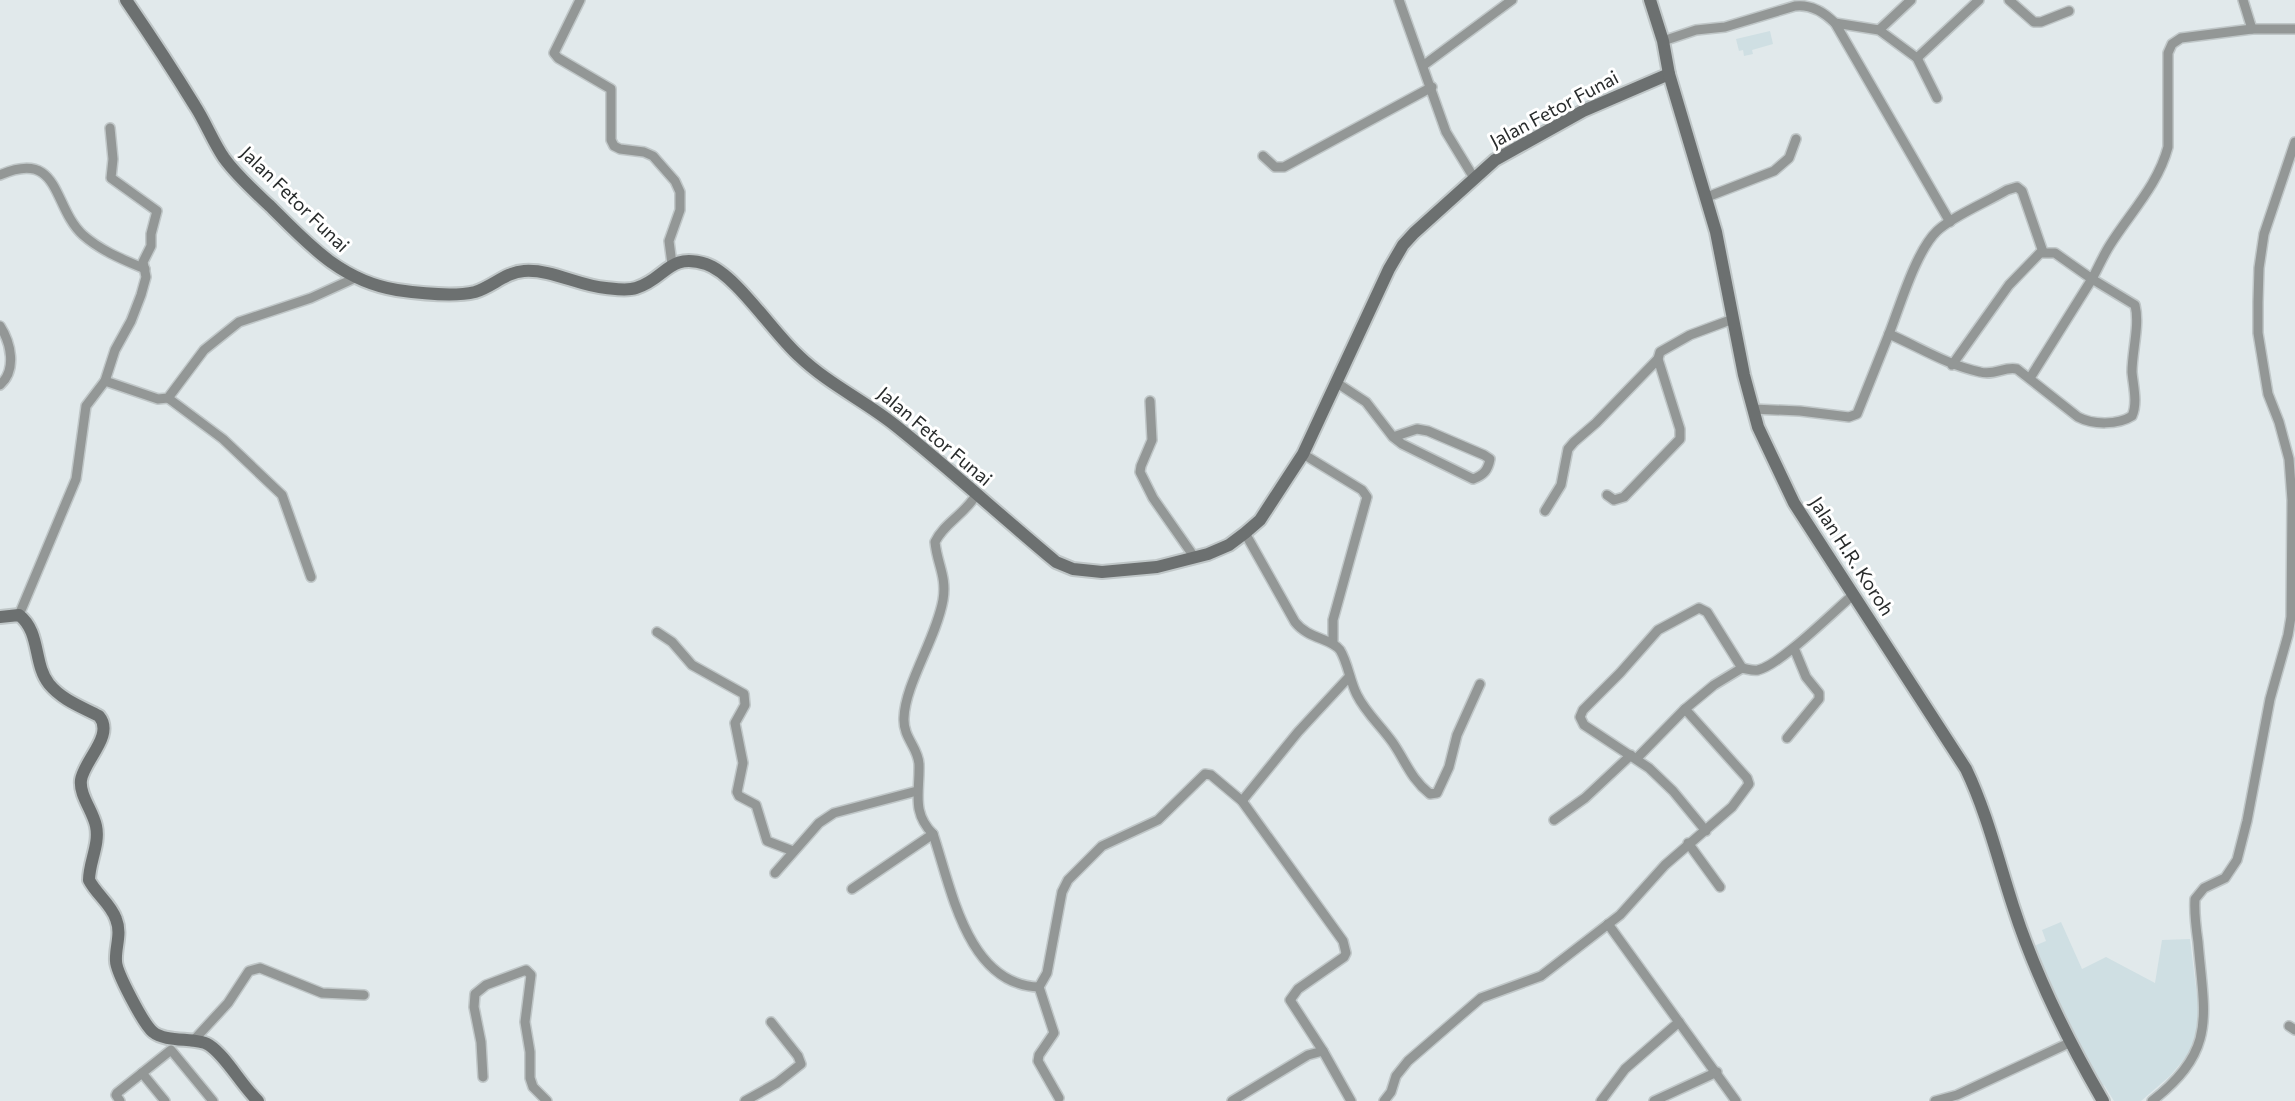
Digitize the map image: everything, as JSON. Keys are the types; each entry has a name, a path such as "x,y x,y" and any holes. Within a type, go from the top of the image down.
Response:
{"street":[{"name":"Jalan Fetor Funai","path":"126,0 181,83 225,160 318,254 355,278 399,290 463,293 484,288 513,273 537,271 598,287 634,289 672,264 682,261 693,261 716,269 737,288 800,358 898,427 1056,562 1073,569 1102,572 1140,569 1195,558 1229,545 1260,520 1303,454 1338,383 1388,269 1403,245 1495,160 1584,111 1669,74"},
{"path":"580,0 555,53 558,58 611,89 611,140 614,146 649,154 675,181 682,202 669,242 672,264"},
{"path":"1399,0 1446,132 1474,178"},
{"path":"1424,65 1512,0"},
{"name":"Jalan H.R. Koroh","path":"1650,0 1663,41 1669,74 1707,197 1728,282 1752,409 1765,444 1785,485 1853,596 1949,738 1966,769 1981,804 2029,951 2069,1043 2103,1101"},
{"path":"1879,30 1911,0"},
{"path":"1917,58 1979,0"},
{"path":"2009,0 2034,22 2069,11"},
{"path":"2243,0 2252,29"},
{"path":"1663,41 1696,30 1726,27 1783,5 1807,6 1824,13 1835,23 1950,222"},
{"path":"1835,23 1879,30 1917,58 1937,98"},
{"path":"2031,378 2110,245 2150,188 2165,158 2168,147 2166,95 2170,46 2181,38 2252,29 2295,30"},
{"path":"1263,156 1275,167 1294,163 1432,87"},
{"path":"19,615 76,479 86,406 105,381 115,350 131,321 146,277 143,262 151,246 157,211 111,178 113,159 110,128"},
{"path":"1707,197 1774,172 1789,158 1796,139"},
{"path":"2152,1101 2186,1066 2201,1041 2204,1009 2196,899 2202,890 2225,878 2236,860 2247,821 2270,699 2291,617 2292,500 2289,459 2268,394 2258,333 2258,302 2264,234 2295,142"},
{"path":"0,175 17,167 39,170 54,186 84,236 119,258 145,269"},
{"path":"1752,409 1849,417 1857,414 1861,410 1926,244 1950,222 2007,190 2019,187 2022,191 2043,252"},
{"path":"1889,334 1952,365 1989,374 2015,368 2087,422 2125,420 2132,416 2135,407 2132,369 2136,307 2055,253 2043,252 2009,285 1952,365"},
{"path":"168,398 204,350 239,322 311,298 355,278"},
{"path":"1545,511 1561,485 1568,449 1597,423 1658,359 1660,352 1668,346 1733,319"},
{"path":"0,326 10,345 11,355 7,375 0,385"},
{"path":"1607,495 1614,500 1624,497 1680,439 1680,429 1658,359"},
{"path":"105,381 158,399 168,398 223,439 282,495 311,577"},
{"path":"1338,383 1366,402 1393,437 1402,444 1473,479 1485,473 1489,466 1490,459 1484,455 1428,431 1418,429 1393,437"},
{"path":"1150,401 1152,440 1140,472 1153,498 1195,558"},
{"path":"1303,454 1362,490 1367,497 1333,621 1333,643 1342,655 1349,677 1365,709 1394,744 1405,766 1425,789 1433,794 1437,793 1442,785 1457,735 1480,684"},
{"path":"976,495 969,508 941,530 935,542 945,580 944,598 903,721 908,742 918,758 917,791 923,825 933,834 962,926 984,960 998,972 1017,983 1039,988"},
{"path":"1245,533 1299,627 1333,643"},
{"path":"1554,820 1585,798 1714,685 1742,667 1762,669 1794,648 1853,596"},
{"path":"1706,831 1673,791 1634,756 1584,725 1580,717 1583,710 1658,630 1690,612 1703,609 1742,667"},
{"path":"0,617 19,615 27,622 48,682 62,696 103,720 104,732 81,782 97,834 89,880 117,920 117,971 152,1032 191,1042 204,1042 212,1047 258,1101"},
{"path":"657,632 672,642 692,666 744,694 745,705 735,723 743,763 737,792 739,796 756,805 767,841 793,852"},
{"path":"1787,738 1819,699 1819,692 1806,677 1794,648"},
{"path":"1242,801 1298,732 1349,677"},
{"path":"1384,1101 1391,1092 1396,1076 1408,1061 1481,998 1541,976 1608,924 1627,908 1688,843 1706,831 1732,807 1745,791 1748,781 1685,709"},
{"path":"1039,988 1047,973 1063,888 1102,846 1158,820 1205,774 1214,777 1242,801 1345,947 1344,957 1298,989 1290,1000 1351,1101"},
{"path":"775,873 819,823 834,813 917,791"},
{"path":"852,889 933,834"},
{"path":"1688,843 1720,887"},
{"path":"1608,924 1736,1101"},
{"path":"191,1042 221,1012 249,971 255,968 322,993 364,995"},
{"path":"483,1077 481,1042 474,1007 475,994 485,985 526,970 531,975 525,1022 530,1052 530,1078 533,1087 547,1101"},
{"path":"1039,988 1054,1033 1039,1055 1038,1061 1059,1098"},
{"path":"746,1101 801,1064 798,1056 771,1022"},
{"path":"1601,1101 1625,1069 1679,1022"},
{"path":"1935,1101 1957,1095 2069,1043"},
{"path":"120,1101 117,1093 171,1050 213,1101"},
{"path":"1232,1101 1308,1055 1323,1051"},
{"path":"1654,1101 1717,1072"},
{"path":"142,1073 165,1101"}],"shaded area":[{"path":"1770,31 1773,44 1752,50 1753,54 1744,56 1743,50 1739,51 1736,39"},
{"path":"2061,922 2082,969 2106,957 2155,983 2162,940 2190,939 2200,1020 2191,1051 2170,1076 2141,1101 2114,1101 2104,1085 2101,1087 2072,1033 2034,946 2046,941 2042,930"}]}
